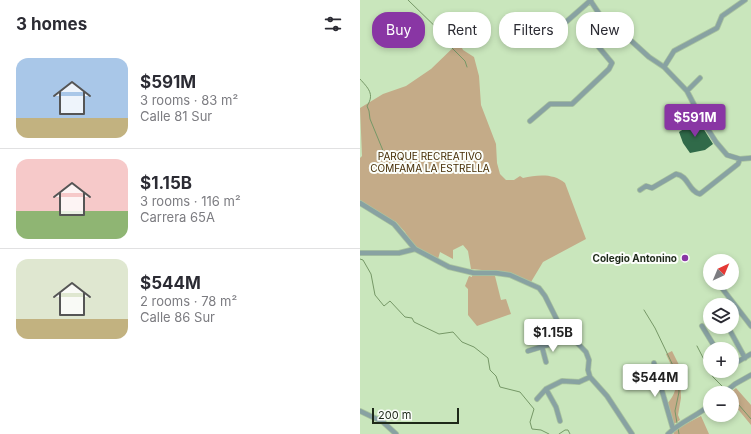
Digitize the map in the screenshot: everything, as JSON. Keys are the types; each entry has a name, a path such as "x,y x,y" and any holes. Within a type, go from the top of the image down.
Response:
{"street":[{"path":"568,20 591,0 599,12"},
{"path":"664,67 674,52 717,28 722,16 745,0"},
{"path":"634,43 649,57 664,67 687,91 702,120 716,142 730,157 740,159 751,158"},
{"path":"530,121 550,104 568,105 576,101 609,69 612,63 600,48"},
{"path":"687,91 700,78"},
{"path":"640,190 646,186 652,188 676,174 684,178 692,190 700,194 738,164 740,159"},
{"path":"360,202 376,214 394,224 415,250 449,267 474,272 510,275 536,286 542,291 559,324 582,348 588,357 588,370 590,377 611,402 632,434"},
{"path":"360,253 399,253 415,250"},
{"path":"723,290 751,326"},
{"path":"702,326 712,342"},
{"path":"528,351 554,343 568,333"},
{"path":"732,334 745,358"},
{"path":"542,347 546,362"},
{"path":"739,361 751,354"},
{"path":"654,362 676,427"},
{"path":"734,386 750,375"},
{"path":"538,399 546,390 562,381 579,382 590,377"},
{"path":"546,390 556,407 560,421"},
{"path":"668,434 676,427 703,410"},
{"path":"360,411 383,422 396,434"}],"green space":[{"name":"PARQUE RECREATIVO COMFAMA LA ESTRELLA","path":"453,48 462,48 474,57 479,76 481,105 496,144 497,163 500,174 506,180 514,180 520,176 523,178 550,176 565,183 586,239 543,262 531,282 502,272 471,269 468,251 463,245 453,250 453,259 440,252 438,259 414,247 405,232 396,222 378,214 360,200 360,158 362,156 360,108 383,94 406,86 431,69"},
{"path":"472,275 495,276 501,300 506,299 511,314 477,326 468,315 468,289 465,286 469,276 472,277"},
{"path":"672,351 680,367 681,398 678,415 680,420 674,424 667,404 675,391 676,385 676,379 666,354"},
{"path":"739,391 751,405 751,425 739,410"},
{"path":"701,416 709,434 674,434 672,431"}],"building":[{"path":"698,120 713,144 705,150 690,153 683,143 679,132"}],"waterway":[{"path":"408,0 445,36 451,47 465,61 467,67"},
{"path":"360,79 370,91 370,98 367,106 370,119 384,153"},
{"path":"360,259 363,260 371,274 375,295 384,306 390,301 405,317 412,318 414,322 439,334 453,332 462,342 474,347 488,358 490,370 496,376 500,387 520,392 534,409 530,422 532,429 541,430 549,434"},
{"path":"644,310 655,328 678,376 679,392 675,411 677,423"},
{"path":"697,346 713,377 722,386"},
{"path":"739,405 751,419"},
{"path":"678,428 679,434"},
{"path":"559,434 565,430 568,430 570,434"}],"place":[{"name":"Colegio Antonino","path":"685,258"}]}
